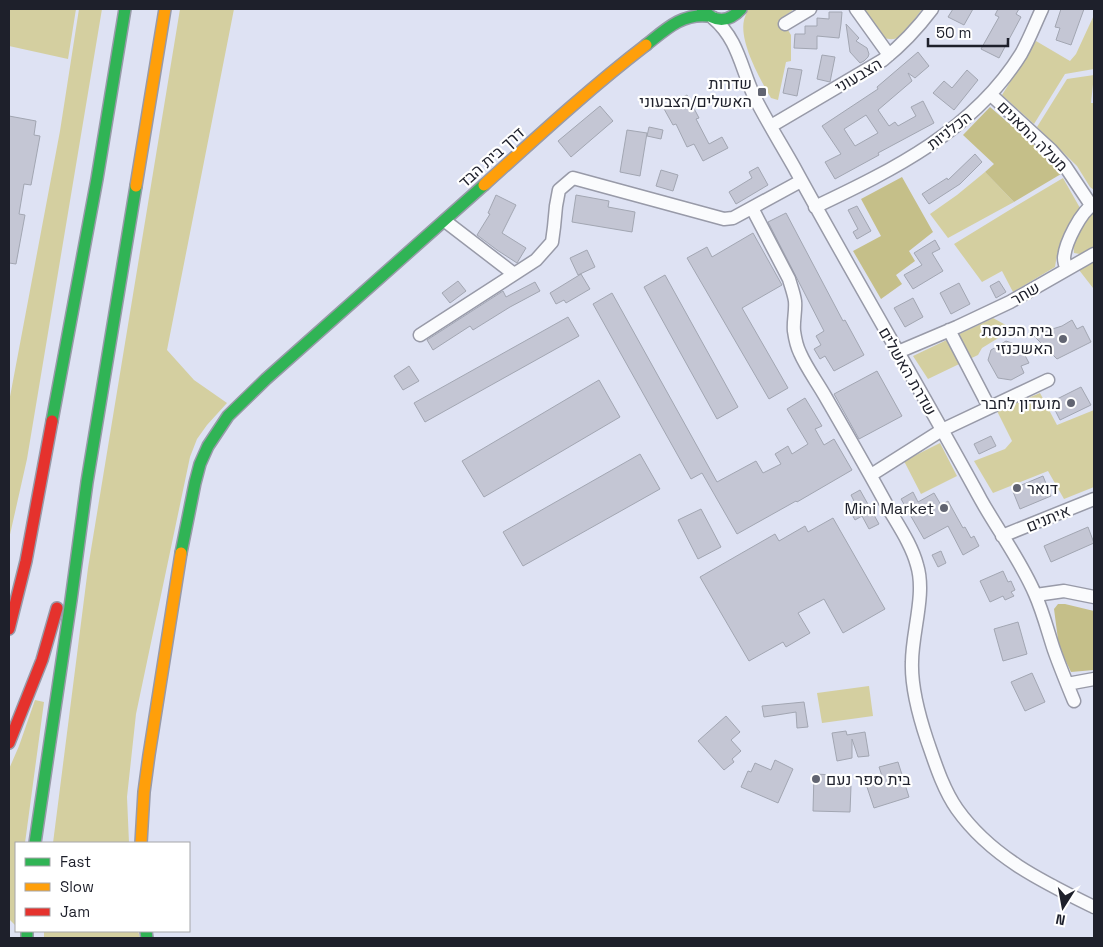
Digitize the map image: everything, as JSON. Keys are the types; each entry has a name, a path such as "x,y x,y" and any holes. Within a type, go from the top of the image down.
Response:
{"main road":[{"path":"9,629 28,552 97,179 125,9"},
{"path":"35,842 87,482 165,9"},
{"name":"דרך בית הבד","path":"671,25 686,9"},
{"name":"דרך בית הבד","path":"141,842 144,792 178,569 200,464 217,431 228,416 260,385 620,64 671,25 684,18 708,14 723,20 731,18 739,11"},
{"path":"9,743 33,684 52,627 87,482"}],"street":[{"path":"785,24 810,9"},
{"path":"856,9 889,55"},
{"name":"הצבעוני","path":"771,126 870,69 898,49 932,9"},
{"name":"הכלניות","path":"815,207 888,171 939,140 972,113 990,94 1021,54 1042,9"},
{"name":"שדרת האשלים","path":"735,45 734,27 739,11"},
{"name":"שדרת האשלים","path":"708,14 720,24 735,45 749,83 815,207 1027,578 1036,595 1054,651 1074,701"},
{"name":"מעלה התאנים","path":"990,94 1052,150 1066,166 1093,205 1082,215 1065,250 1064,260 1067,269"},
{"path":"420,335 536,260 552,242 559,190 573,178 724,219 733,218 801,181"},
{"path":"752,208 789,279 793,291 795,301 794,331 800,354 871,475 917,564 920,576 912,645 912,665 919,712 933,758 944,784 957,808 972,827 998,852 1019,868 1046,884 1094,907"},
{"path":"445,221 514,274"},
{"name":"שחר","path":"898,352 1010,302 1094,254"},
{"path":"949,330 989,408"},
{"path":"871,475 942,430 1048,380"},
{"name":"איתנים","path":"1002,536 1094,499"},
{"path":"1036,595 1064,591 1094,597"},
{"path":"1068,684 1094,679"}],"shaded area":[{"path":"9,9 76,9 68,59 9,46"},
{"path":"79,9 102,9 27,459 9,539 9,402 60,131"},
{"path":"180,9 234,9 167,350 194,380 227,403 197,439 190,457 136,714 127,797 129,842 53,842 88,568"},
{"path":"748,9 794,9 781,19 791,35 791,61 786,62 778,100 771,98 756,71 747,49 743,29"},
{"path":"862,9 922,9 904,33 892,39 884,38"},
{"path":"1094,15 1094,69 1065,74 1034,124 1002,95 1036,41 1070,61 1076,54"},
{"path":"1094,75 1091,103 1094,103 1094,190 1090,187 1077,166 1037,127 1067,79"},
{"path":"990,107 1035,146 1061,174 1014,202 985,172 994,164 963,135"},
{"path":"985,172 1014,202 948,238 930,214"},
{"path":"902,177 933,232 909,251 915,261 896,275 902,284 881,299 853,251 881,236 861,199"},
{"path":"1063,178 1080,208 1063,235 1055,267 1013,292 1002,271 982,282 954,244"},
{"path":"1094,211 1094,247 1080,254 1074,253 1075,241 1079,230"},
{"path":"1094,262 1094,295 1093,288 1079,270"},
{"path":"993,318 1013,329 982,348 978,355 928,379 913,356"},
{"path":"1040,393 1057,425 1094,410 1094,487 1064,499 1048,471 993,493 974,461 1005,449 1012,441 997,411"},
{"path":"940,443 957,476 921,494 904,461"},
{"path":"1058,604 1094,611 1094,670 1071,672 1059,647 1054,609"},
{"path":"869,686 873,716 822,723 817,693"},
{"path":"35,700 44,702 25,842 15,842 15,925 9,919 9,769"},
{"path":"44,932 138,932 140,938 44,938"}],"building":[{"path":"953,9 973,9 964,25 948,17"},
{"path":"998,9 1019,9 1016,14 1021,17 999,58 981,49 999,17 995,15"},
{"path":"1061,9 1084,9 1071,45 1056,40 1060,28 1055,27"},
{"path":"829,12 842,12 839,38 817,36 817,49 794,48 795,34 805,34 805,26 817,26 817,18 829,19"},
{"path":"846,24 859,38 856,41 867,48 868,57 860,63 850,52"},
{"path":"918,52 929,66 915,78 908,73 912,81 878,110 889,126 895,122 898,126 916,116 911,107 923,101 934,123 835,179 825,162 841,154 822,126 878,89 877,87","holes":["866,115 878,133 855,146 844,129"]},
{"path":"822,55 835,57 830,82 817,79"},
{"path":"788,68 802,70 797,96 783,93"},
{"path":"967,70 978,80 954,110 933,93 944,81 952,88"},
{"path":"687,95 699,118 696,119 709,144 722,137 728,148 703,161 694,144 687,147 676,124 673,125 663,107"},
{"path":"600,106 613,121 571,157 558,141"},
{"path":"9,116 36,121 34,135 40,136 31,185 24,184 19,214 25,215 16,264 9,263"},
{"path":"649,127 663,130 661,139 647,136"},
{"path":"627,130 647,133 640,176 620,172"},
{"path":"975,154 982,162 960,184 929,204 922,194 947,178 948,180"},
{"path":"758,167 768,185 736,204 729,192 752,178 749,172"},
{"path":"661,170 678,175 673,191 656,186"},
{"path":"496,195 516,205 502,233 526,248 517,263 477,235 490,214 488,213"},
{"path":"576,195 609,201 608,207 635,212 632,232 572,222"},
{"path":"857,206 871,231 857,239 853,232 858,229 848,210"},
{"path":"786,213 843,321 845,320 864,355 834,371 825,356 820,359 814,349 821,345 816,336 824,331 768,222"},
{"path":"753,233 782,285 742,308 788,388 769,399 687,258 707,247 712,257"},
{"path":"935,240 940,249 932,253 943,271 913,289 904,275 922,265 914,253"},
{"path":"587,250 595,267 578,275 570,258"},
{"path":"581,274 590,289 566,303 564,300 556,304 550,293"},
{"path":"665,275 738,407 717,419 644,287"},
{"path":"458,281 466,291 450,303 442,293"},
{"path":"999,281 1006,292 996,298 990,286"},
{"path":"535,282 540,291 473,330 470,326 433,350 427,340 503,291 506,297"},
{"path":"959,283 970,304 951,314 940,293"},
{"path":"612,293 717,482 756,461 763,473 781,464 775,454 788,446 792,454 808,444 787,409 805,398 822,426 815,429 824,445 834,439 852,470 737,534 702,473 691,479 593,304"},
{"path":"913,298 923,317 905,327 894,308"},
{"path":"568,317 579,336 425,422 414,403"},
{"name":"בית הכנסת האשכנזי","path":"1072,320 1077,329 1083,326 1091,342 1057,359 1033,335 1062,326"},
{"path":"1006,341 1020,346 1029,363 1021,366 1024,373 1011,380 998,378 988,360 991,350"},
{"path":"409,366 419,381 403,390 394,376"},
{"path":"877,371 902,416 859,439 834,394"},
{"path":"599,380 620,417 484,497 462,461"},
{"name":"מועדון לחבר","path":"1081,387 1091,405 1060,420 1051,402"},
{"path":"991,436 996,446 979,454 974,444"},
{"path":"640,454 660,489 523,566 503,532"},
{"path":"1043,476 1051,496 1020,509 1012,489"},
{"path":"860,490 879,524 869,529 862,516 855,520 849,509 856,505 851,495"},
{"path":"913,492 918,502 934,493 941,505 948,501 963,528 965,527 971,538 974,536 979,546 963,555 948,526 924,539 901,499"},
{"path":"701,509 721,547 698,559 678,520"},
{"path":"833,518 885,609 843,633 824,599 798,613 810,633 786,647 783,642 749,661 700,577 775,534 779,541 805,526 808,532"},
{"path":"1088,527 1094,543 1051,562 1044,546"},
{"path":"941,551 946,563 938,567 932,555"},
{"path":"1003,571 1008,582 1011,581 1015,590 1011,592 1014,596 1005,600 1003,596 990,602 980,581"},
{"path":"1018,622 1027,654 1003,661 994,629"},
{"path":"1032,673 1045,702 1025,711 1011,682"},
{"path":"804,702 808,727 797,728 796,712 764,717 762,706"},
{"path":"726,716 740,732 731,740 741,751 732,759 734,762 724,770 698,741"},
{"path":"846,731 847,735 865,732 869,756 858,757 852,739 852,758 837,761 832,733"},
{"path":"775,760 793,769 778,803 741,787 748,771 751,772 755,763 771,770"},
{"path":"898,762 909,797 874,808 866,784 883,779 879,767"},
{"path":"814,774 835,775 835,785 851,786 850,812 813,811"}],"traffic: fast":[{"path":"52,421 97,179 125,9"},
{"path":"702,9 712,17 721,20 731,17 741,9"},
{"path":"646,45 667,28 682,20 690,17 708,16"},
{"path":"181,553 200,464 208,446 228,416 266,379 484,185"},
{"path":"35,842 87,482 136,186"},
{"path":"27,932 27,938"},
{"path":"146,932 147,938"}],"traffic: slow":[{"path":"136,186 165,9"},
{"path":"484,185 584,96 646,45"},
{"path":"141,842 144,792 149,755 181,553"}],"traffic: jam":[{"path":"9,629 26,561 52,421"},
{"path":"9,743 42,660 57,608"}],"place":[{"name":"שדרות האשלים/הצבעוני","path":"762,92"},
{"name":"בית הכנסת האשכנזי","path":"1063,339"},
{"name":"מועדון לחבר","path":"1071,403"},
{"name":"דואר","path":"1017,488"},
{"name":"Mini Market","path":"944,508"},
{"name":"בית ספר נעם","path":"816,779"}]}
